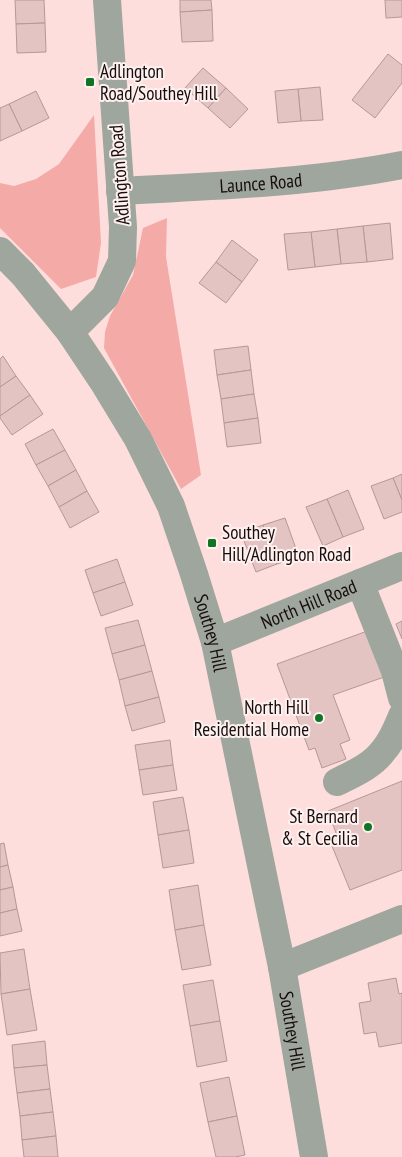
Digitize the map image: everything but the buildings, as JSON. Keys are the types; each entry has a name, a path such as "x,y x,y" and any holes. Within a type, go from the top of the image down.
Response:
{"street":[{"name":"Adlington Road","path":"70,332 105,297 122,261 123,227 107,0"},
{"name":"Launce Road","path":"120,191 295,180 402,165"},
{"name":"Southey Hill","path":"0,251 23,274 70,332 138,439 171,506 215,642 282,967 314,1157"},
{"name":"North Hill Road","path":"215,642 402,566"},
{"path":"360,583 395,671 402,698"},
{"path":"337,782 365,767 382,752 395,733 402,716"},
{"path":"282,967 402,919"}],"shaded area":[{"path":"94,115 101,243 96,277 61,289 0,228 0,183 14,186 36,179 59,164"},
{"path":"167,218 166,257 201,475 181,489 104,348 105,332 110,316 133,275 143,228"}],"place":[{"name":"Adlington Road/Southey Hill","path":"90,82"},
{"name":"Southey Hill/Adlington Road","path":"212,543"},
{"name":"North Hill Residential Home","path":"319,718"},
{"name":"St Bernard & St Cecilia","path":"368,827"}]}
